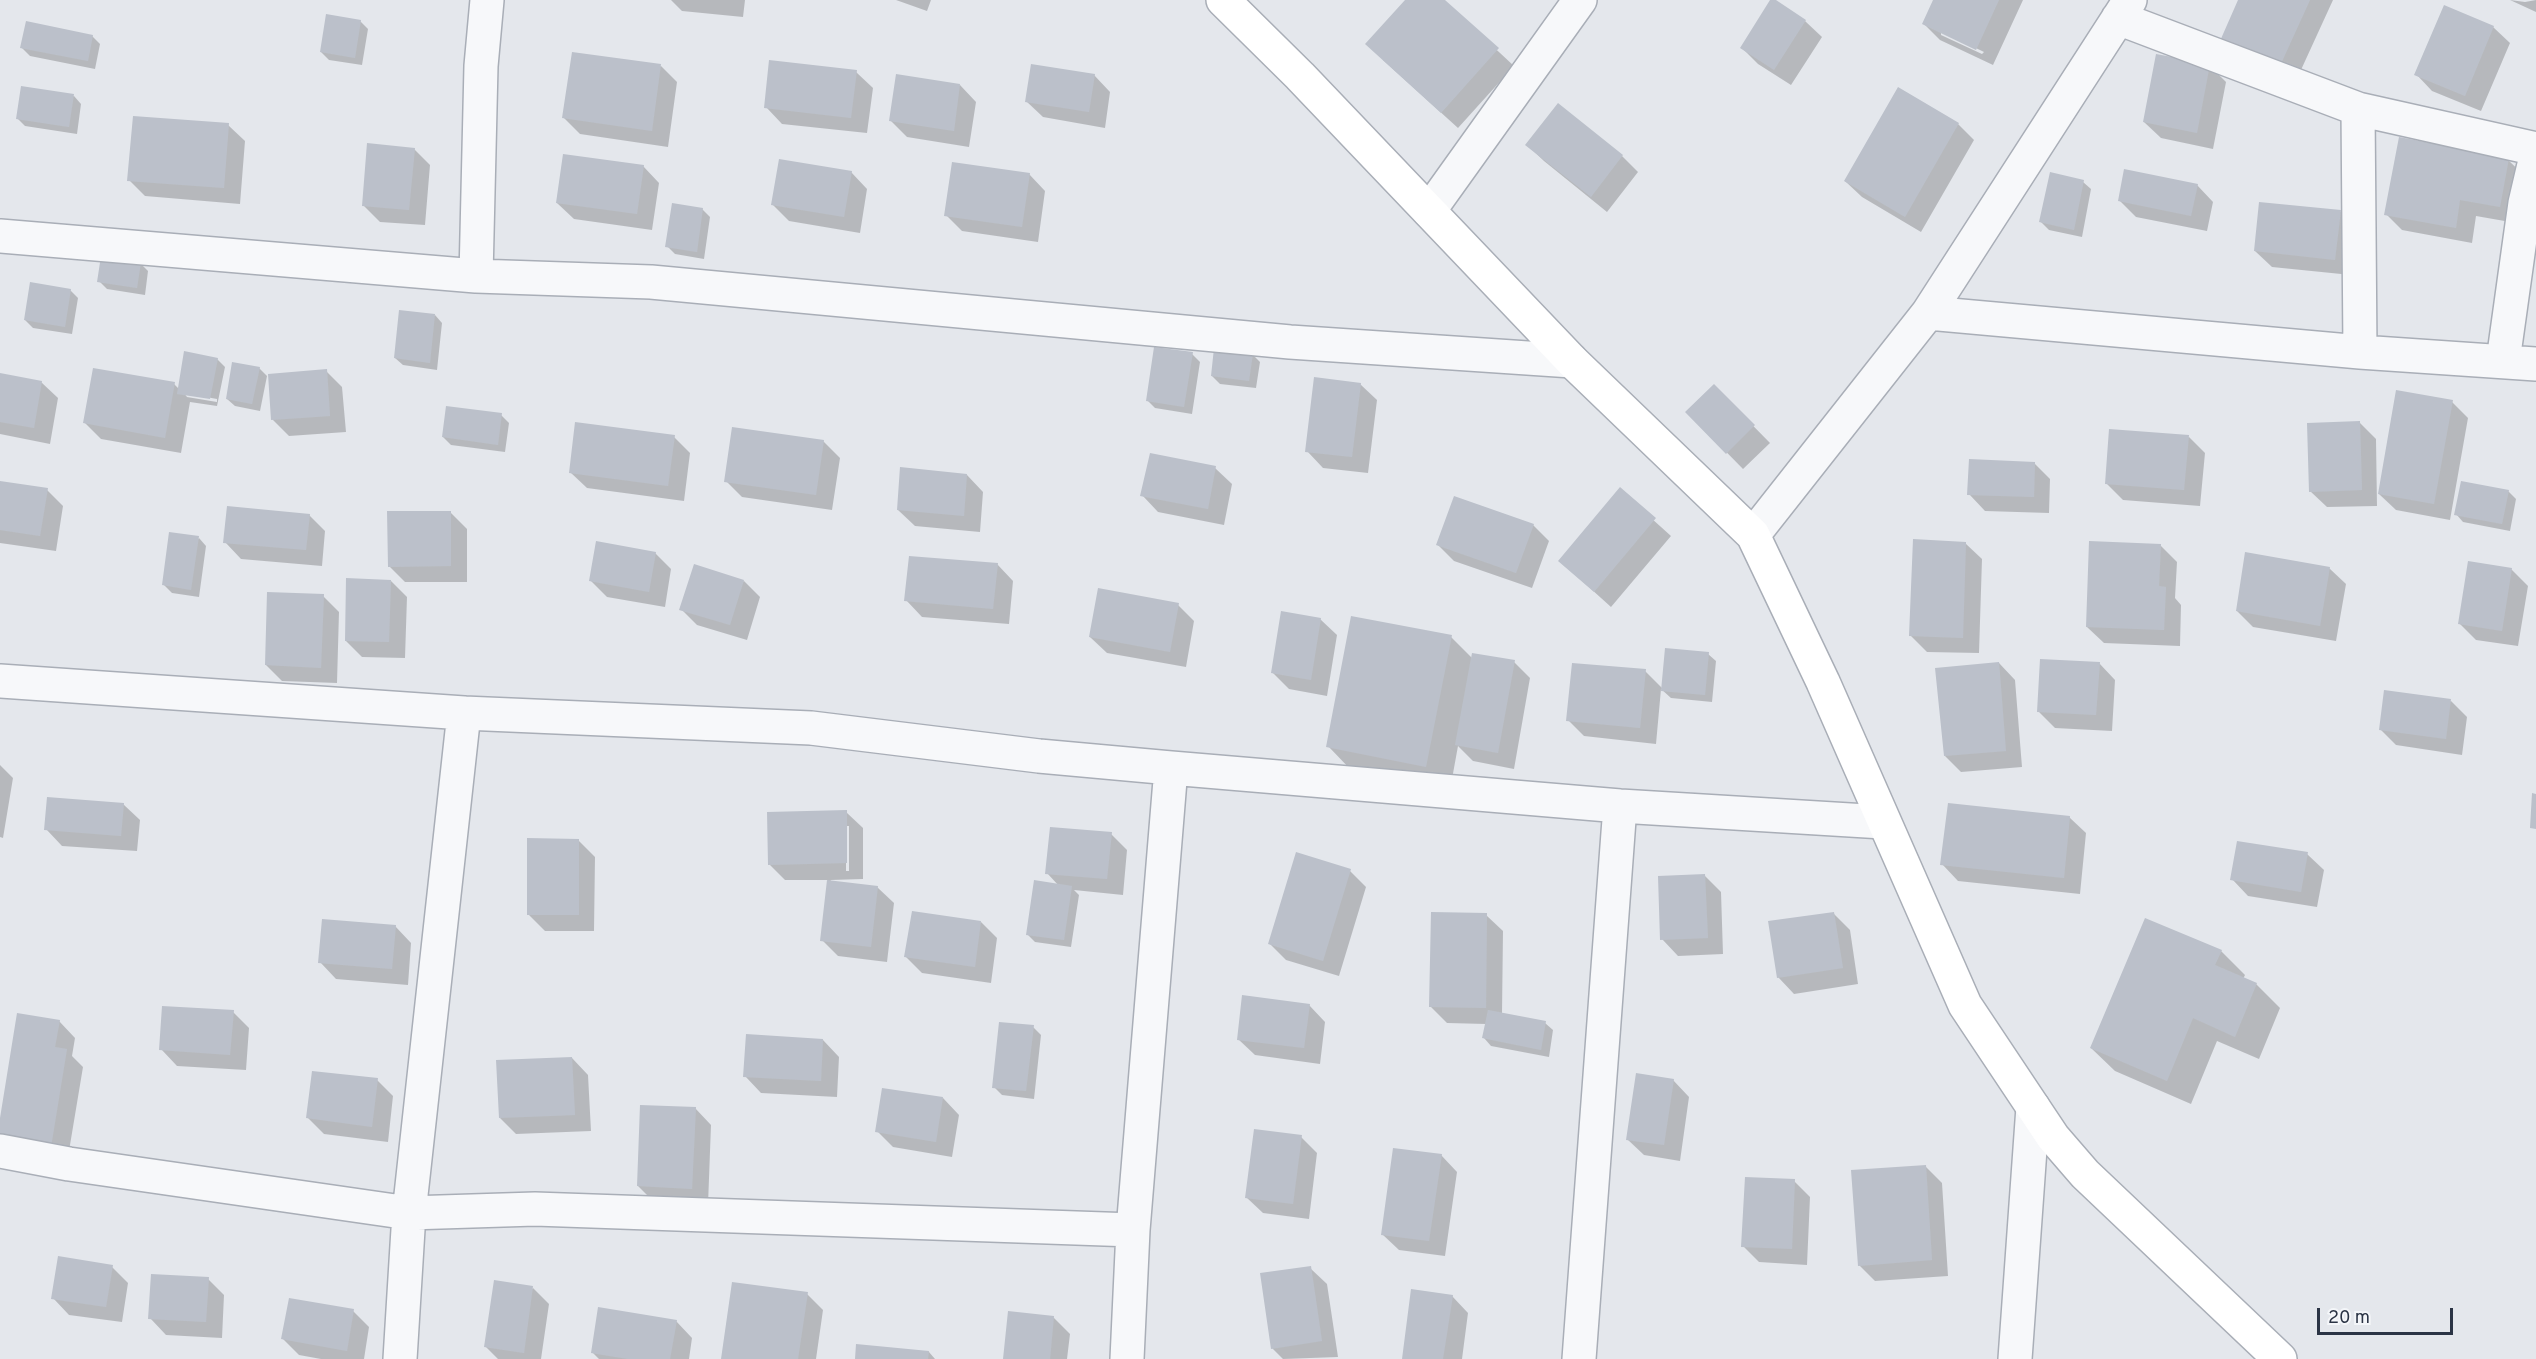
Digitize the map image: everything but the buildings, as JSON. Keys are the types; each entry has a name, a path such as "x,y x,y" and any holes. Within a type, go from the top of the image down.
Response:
{"street":[{"path":"476,276 481,66 486,0"},
{"path":"1223,0 1572,361 1753,535 1823,682 1965,1005 2053,1137 2085,1174 2280,1359"},
{"path":"1429,211 1580,0"},
{"path":"1753,535 1928,313 2124,9 2358,109 2536,149"},
{"path":"2358,109 2360,352"},
{"path":"2503,362 2525,203 2536,156"},
{"path":"0,236 476,276 651,282 1290,342 1572,361"},
{"path":"1928,313 2360,352 2536,364"},
{"path":"0,681 464,713 811,728 1039,756 1171,768 1620,806 1883,822"},
{"path":"400,1359 409,1213 464,713"},
{"path":"1127,1359 1133,1230 1171,768"},
{"path":"1579,1359 1620,806"},
{"path":"2014,1359 2033,1107"},
{"path":"0,1151 69,1164 409,1213 535,1209 1133,1230"}]}
